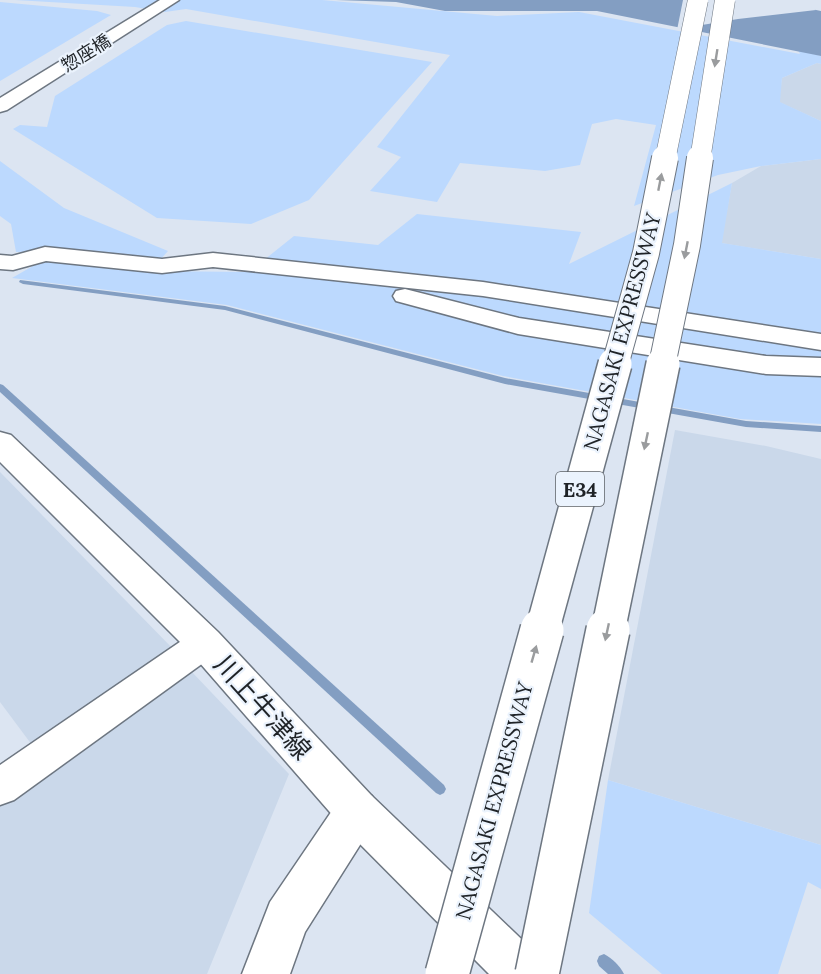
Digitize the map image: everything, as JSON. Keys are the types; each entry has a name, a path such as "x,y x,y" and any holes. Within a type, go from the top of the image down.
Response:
{"main road":[{"name":"NAGASAKI EXPRESSWAY","path":"447,974 646,253 698,0"},
{"name":"NAGASAKI EXPRESSWAY","path":"537,974 687,245 725,0"},
{"name":"川上牛津線","path":"0,443 205,643 357,811 523,974"},
{"path":"266,974 287,919 357,811"}],"street":[{"name":"惣座橋","path":"0,106 171,0"},
{"path":"0,262 13,263 45,254 162,266 213,260 483,289 821,342"},
{"path":"310,271 518,326 766,365 821,367"},
{"path":"0,787 205,643"}],"shaded area":[{"path":"15,0 322,0 497,16 579,12 800,54 798,50 821,56 821,64 817,63 782,78 780,102 821,121 821,159 761,166 718,175 634,206 656,125 616,119 592,124 580,165 545,171 460,163 437,202 370,191 401,157 377,147 450,55 186,9 165,12 135,7"},
{"path":"336,0 768,0 821,11 821,56 597,11 445,11 396,2"},
{"path":"0,2 97,11 111,15 0,81"},
{"path":"186,21 432,62 309,200 251,224 157,218 13,129 20,125 47,127 55,96 167,25"},
{"path":"817,63 821,64 821,121 779,102 782,78"},
{"path":"821,159 821,259 721,243 732,183 761,166"},
{"path":"0,161 64,208 168,251 150,271 249,272 294,236 378,245 417,214 581,232 569,264 732,183 722,243 821,259 821,424 740,419 503,376 227,305 12,278 59,251 16,252 11,224 0,216"},
{"path":"675,430 766,446 821,459 821,845 608,780"},
{"path":"0,472 176,652 35,749 0,702"},
{"path":"191,671 289,774 207,974 0,974 0,803"},
{"path":"608,780 821,845 821,889 808,882 778,974 662,974 589,913"}],"pier":[{"path":"683,0 782,0 810,6 816,10 684,28 685,32 677,30"}],"waterway":[{"path":"23,282 225,308 505,381 746,424 821,429"},
{"path":"0,387 440,789"},
{"path":"604,961 617,974"}]}
